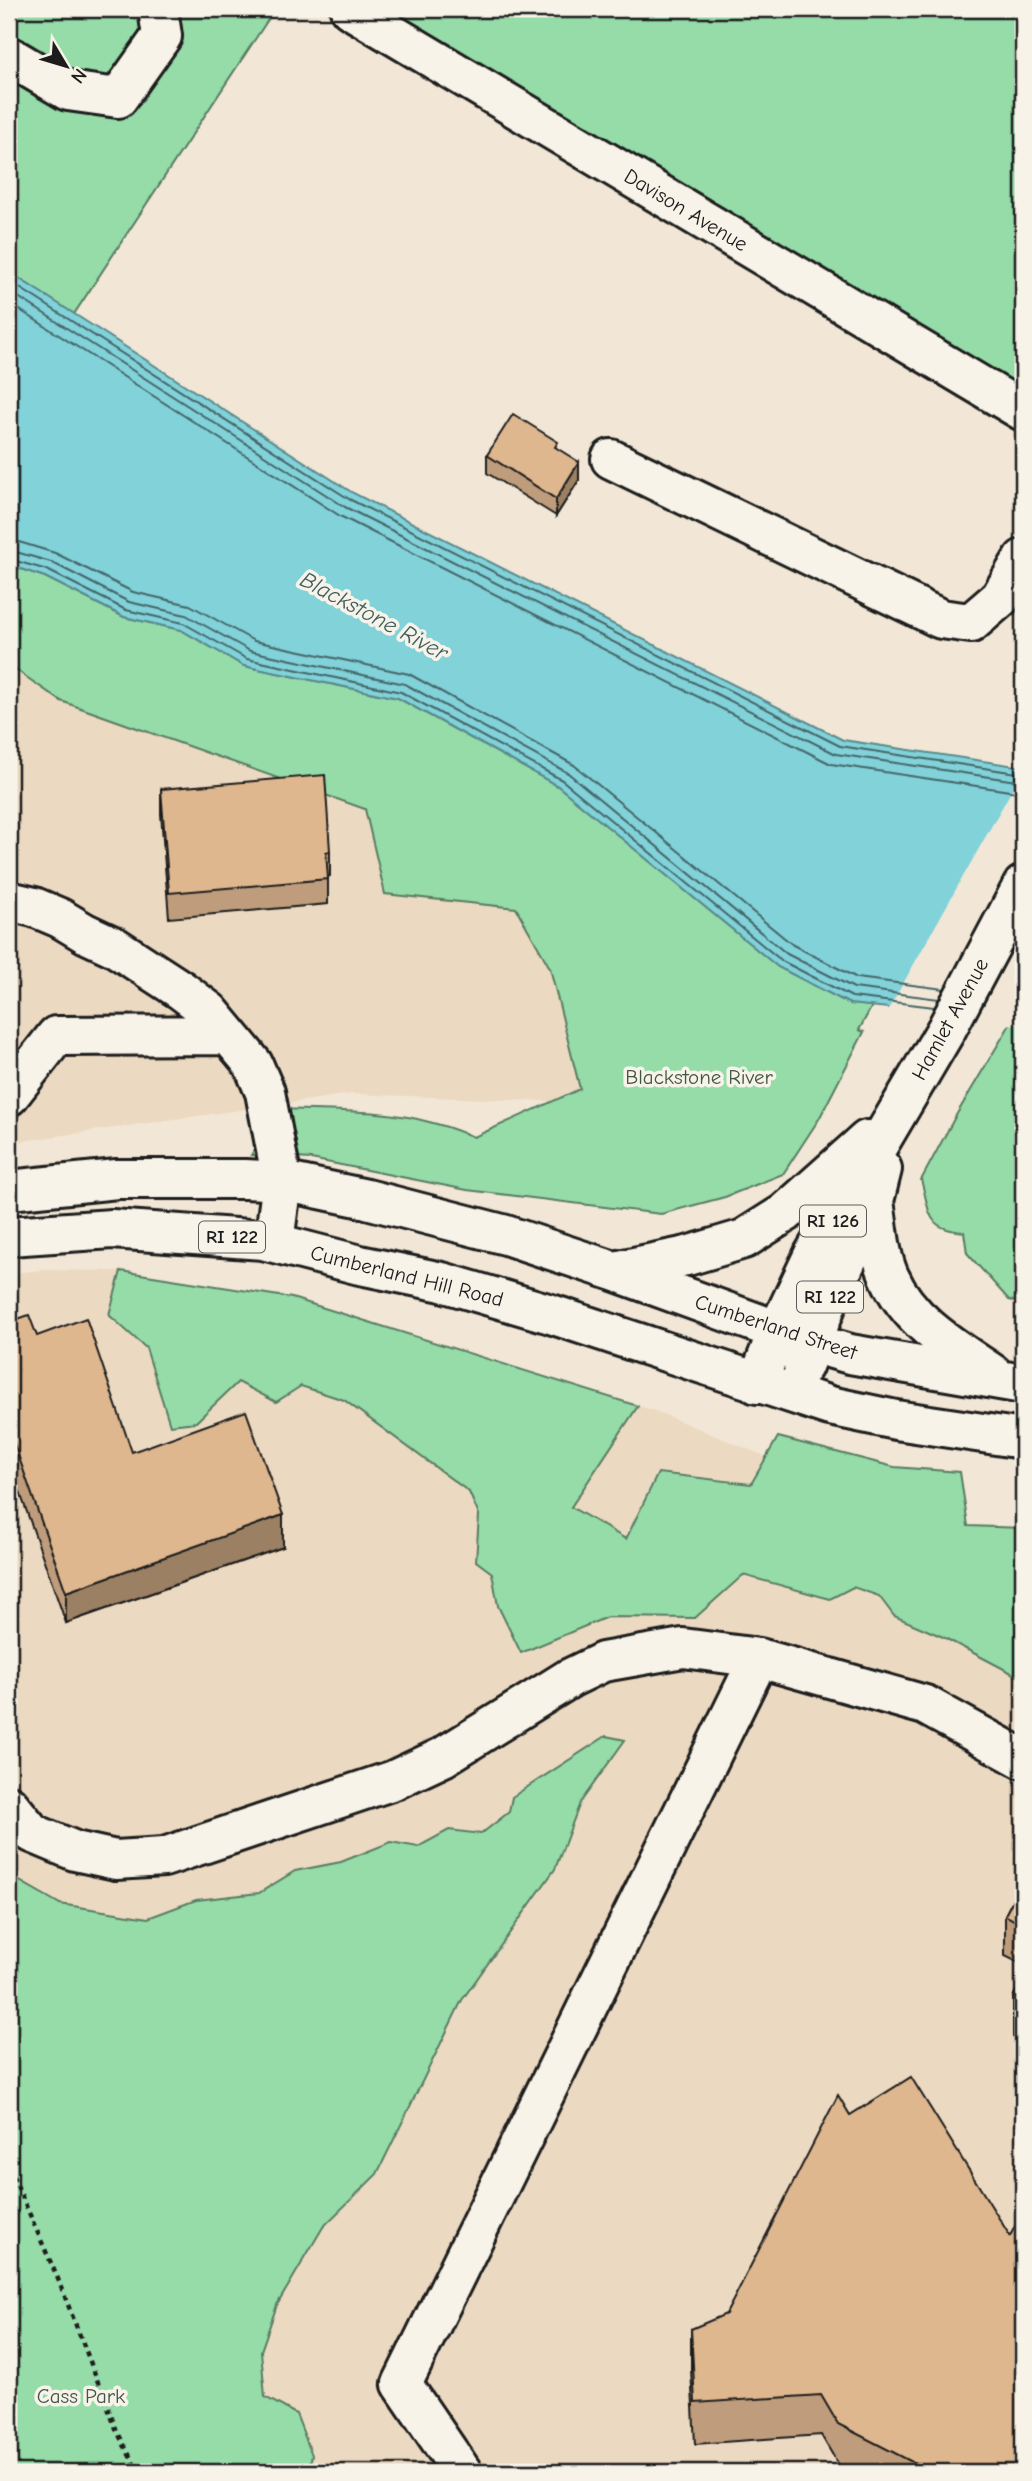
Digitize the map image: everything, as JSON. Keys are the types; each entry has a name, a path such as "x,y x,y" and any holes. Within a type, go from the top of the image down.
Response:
{"main road":[{"path":"9,56 68,91 118,98 162,36 159,9"},
{"name":"Davison Avenue","path":"350,9 1023,411"},
{"path":"611,459 940,619 971,623 1000,598 1023,559"},
{"name":"Hamlet Avenue","path":"774,1389 795,1337 814,1254 946,1030 1023,885"},
{"path":"9,901 34,907 60,918 115,947 181,990 210,1012 253,1065 265,1092 282,1181 274,1242"},
{"path":"9,1096 56,1035 228,1035"},
{"path":"9,1190 117,1179 245,1178 282,1181 367,1199 506,1235 614,1271 687,1256 744,1239 785,1213 895,1116"},
{"name":"Hamlet Avenue","path":"795,1337 828,1301 874,1201 895,1116"},
{"path":"874,1201 888,1275 903,1302 942,1340 1015,1383"},
{"name":"Cumberland Hill Road","path":"9,1236 112,1229 207,1234 274,1242 360,1265 442,1282 551,1314 774,1389"},
{"name":"Cumberland Street","path":"614,1271 795,1337 850,1354 1015,1383"},
{"path":"774,1389 830,1406 896,1420 1023,1439"},
{"path":"9,1805 32,1833 75,1851 116,1860 164,1857 394,1780 443,1757 570,1678 603,1662 682,1648 759,1658 925,1705 1023,1759"},
{"path":"462,2472 402,2384 759,1658"}],"path":[{"path":"9,2167 58,2279 117,2431 138,2472"}],"shaded area":[{"path":"9,663 61,701 365,809 385,894 516,908 550,968 594,1103 352,1094 9,1143"},
{"path":"43,1270 121,1271 292,1298 658,1412 852,1492 1023,1640 1023,2472 9,2472 9,1273"}],"green space":[{"path":"9,9 275,9 74,314 9,272"},
{"path":"390,9 1023,9 1023,385 1014,383"},
{"name":"Blackstone River","path":"9,565 45,577 124,617 181,630 244,666 398,698 558,786 778,967 850,1004 872,1006 859,1030 864,1032 819,1119 783,1174 725,1197 661,1214 467,1190 311,1159 251,1155 281,1109 396,1115 438,1124 474,1137 580,1089 550,968 516,908 385,894 365,809 61,701 9,665"},
{"path":"1012,1021 1023,1022 1023,1303 1009,1300 967,1253 964,1232 936,1223 929,1210 921,1180"},
{"path":"121,1271 292,1298 638,1406 571,1507 626,1539 658,1473 751,1484 778,1437 894,1467 960,1472 968,1526 1023,1528 1023,1679 943,1637 894,1616 879,1596 853,1587 830,1599 743,1575 695,1618 607,1617 521,1653 498,1606 492,1573 476,1561 479,1515 469,1492 344,1400 301,1386 276,1402 238,1382 196,1422 170,1425 146,1348 109,1315"},
{"name":"Cass Park","path":"606,1736 625,1740 580,1803 555,1869 462,2000 377,2174 323,2227 277,2305 261,2351 265,2397 296,2414 312,2455 308,2472 9,2472 9,1875 60,1904 148,1918 196,1900 259,1893 295,1871 341,1862 391,1842 418,1847 449,1830 481,1834 509,1812 512,1797"}],"water":[{"path":"9,272 353,493 843,740 1023,767 1023,1022 850,1004 778,967 558,786 398,698 244,666 181,630 124,617 45,577 9,565"}],"pier":[{"path":"1023,770 1023,1012 1016,1025 887,1012"}],"building":[{"path":"513,414 558,442 555,447 579,462 556,499 487,455"},
{"path":"325,775 330,851 326,852 328,879 169,893 161,789"},
{"path":"29,1315 37,1336 86,1318 132,1452 246,1411 283,1515 66,1592 9,1429 9,1322"},
{"path":"1023,1880 1023,1925 1005,1915"},
{"path":"1016,1991 1023,1995 1023,2002 1013,1997"},
{"path":"911,2077 1010,2236 1023,2211 1023,2472 922,2472 924,2468 838,2424 821,2395 695,2403 691,2329 726,2314 838,2095 850,2115"}]}
